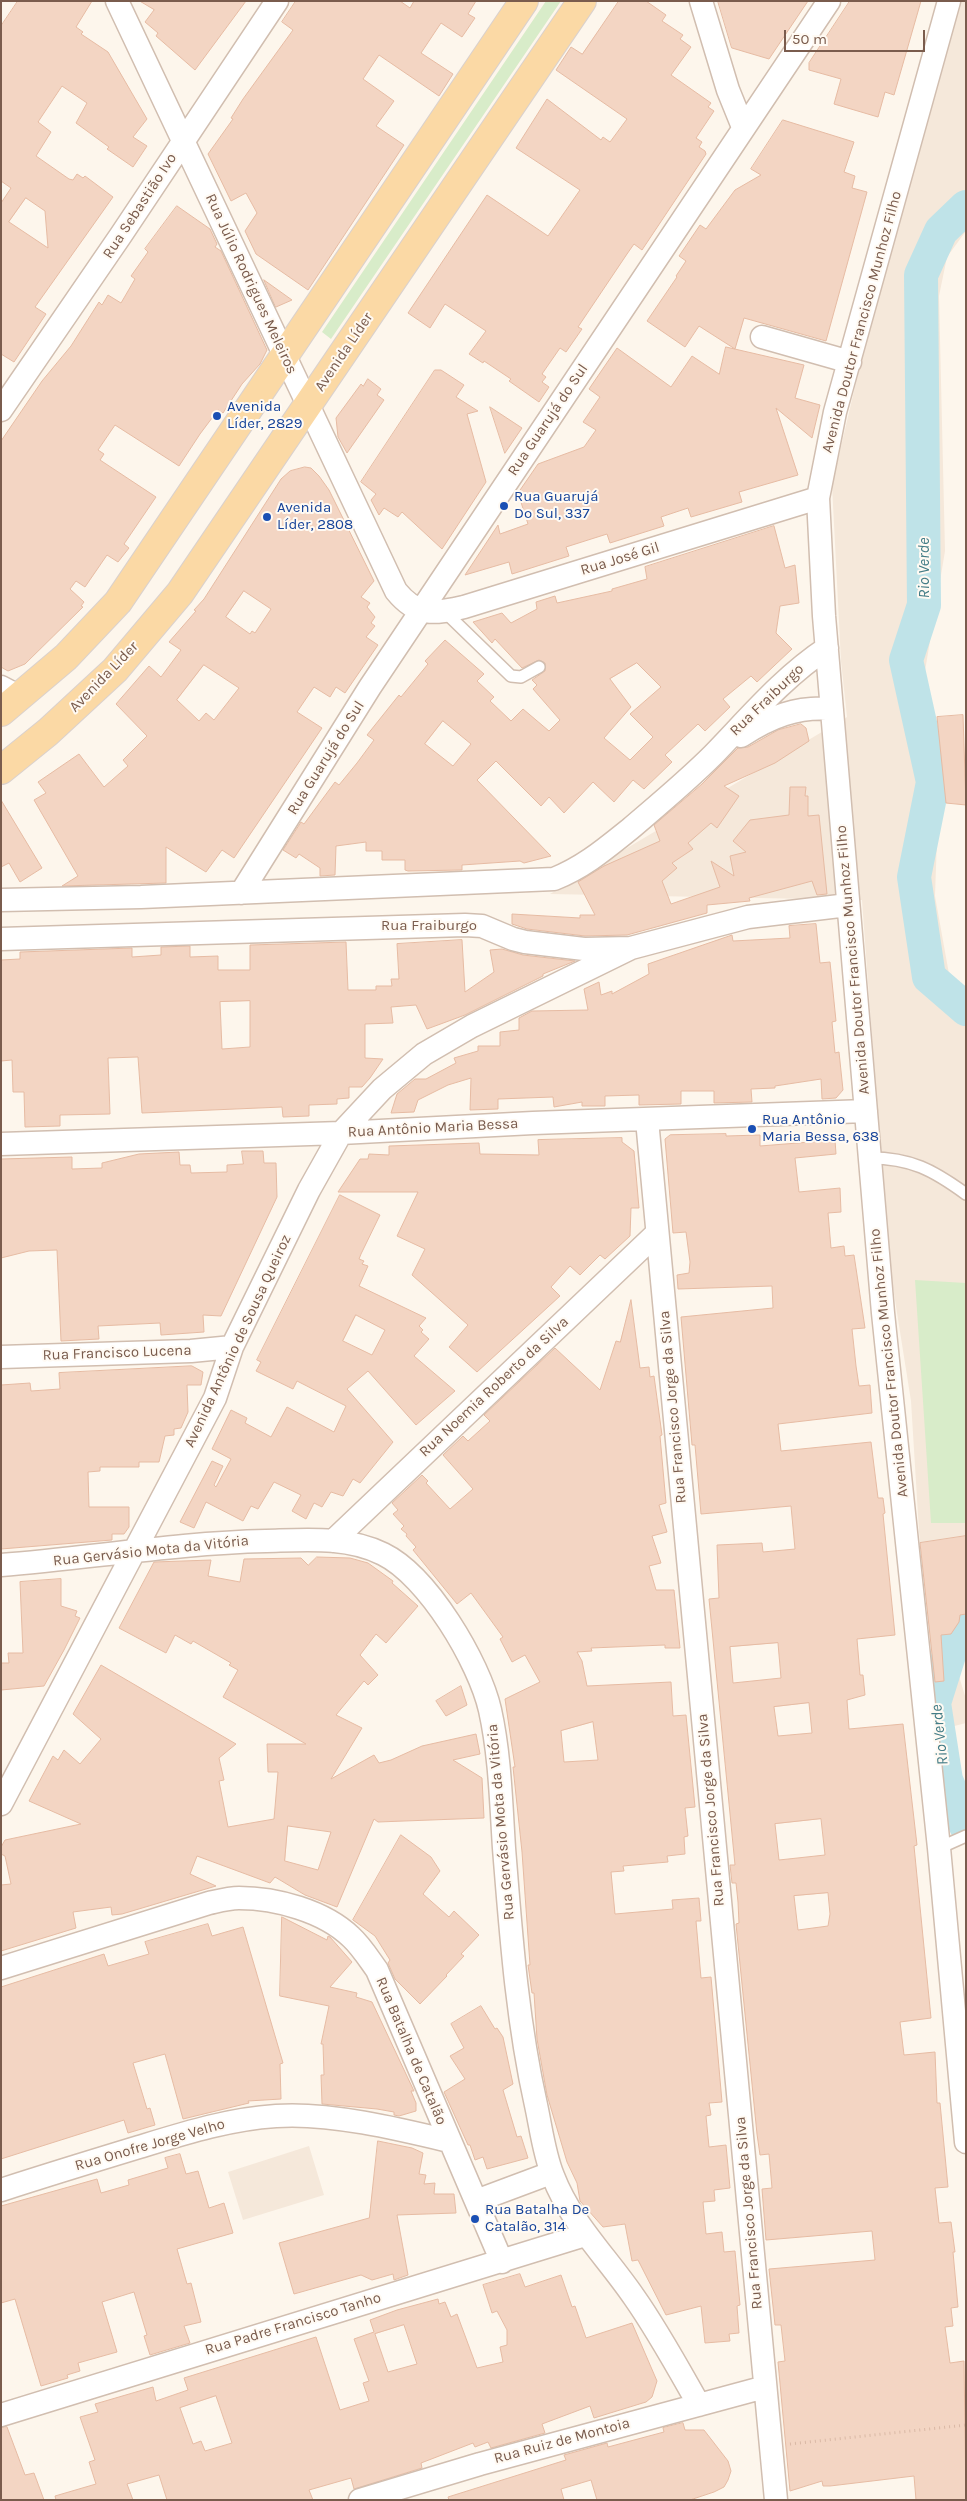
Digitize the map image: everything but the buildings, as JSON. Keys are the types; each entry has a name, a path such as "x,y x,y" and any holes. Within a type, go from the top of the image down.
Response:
{"main road":[{"path":"8,699 66,657 118,602 524,1"},
{"name":"Avenida Líder","path":"1,770 48,732 115,670 180,593 582,1"}],"street":[{"name":"Rua Júlio Rodrigues Meleiros","path":"117,1 396,590 406,604 421,611"},
{"name":"Rua Sebastião Ivo","path":"1,410 277,1"},
{"path":"701,1 728,90 743,127"},
{"name":"Rua Guarujá do Sul","path":"241,893 421,611 829,1"},
{"name":"Avenida Doutor Francisco Munhoz Filho","path":"949,1 835,412 818,498 827,648 884,1323 939,1848 966,2142"},
{"path":"762,336 850,362"},
{"name":"Rua José Gil","path":"421,611 444,611 818,498"},
{"name":"Rua Fraiburgo","path":"1,900 84,899 554,879 591,860 711,756 743,722 808,660 827,648"},
{"name":"Rua Fraiburgo","path":"711,756 771,718 794,710 832,709"},
{"name":"Rua Fraiburgo","path":"1,939 465,925 482,926 513,940 525,942 584,948 631,948 748,917 848,905"},
{"name":"Avenida Antônio de Sousa Queiroz","path":"1,1804 215,1398 232,1347 309,1190 341,1133 382,1089 424,1054 472,1026 631,948"},
{"name":"Rua Antônio Maria Bessa","path":"1,1144 341,1133 532,1122 647,1120 866,1111"},
{"name":"Rua Francisco Jorge da Silva","path":"647,1120 656,1234 776,2500"},
{"name":"Rua Noemia Roberto da Silva","path":"332,1540 656,1234"},
{"name":"Rua Francisco Lucena","path":"1,1358 191,1351 232,1347"},
{"name":"Rua Gervásio Mota da Vitória","path":"1,1565 231,1542 332,1540 365,1547 385,1555 412,1574 448,1619 470,1658 490,1706 496,1752 520,2025 552,2173 585,2235 633,2296 699,2405"},
{"name":"Rua Batalha de Catalão","path":"1,1968 209,1903 238,1898 273,1901 312,1914 336,1925 352,1937 377,1970 502,2262"},
{"name":"Rua Onofre Jorge Velho","path":"1,2190 205,2127 246,2119 278,2116 312,2117 402,2129 449,2141"},
{"path":"476,2201 552,2173"},
{"name":"Rua Padre Francisco Tanho","path":"1,2415 585,2235"},
{"name":"Rua Ruiz de Montoia","path":"360,2500 480,2464 765,2387"}],"lane":[{"path":"444,611 511,676 520,678 539,667"},
{"path":"870,1158 888,1158 908,1162 934,1173 966,1194"},
{"path":"939,1848 966,1836"}],"path":[{"path":"771,2446 966,2425"}],"shaded area":[{"path":"956,1 966,1 966,231 947,257 939,296 945,551 925,671 939,781 935,896 949,974 966,987 966,1652 958,1673 966,1699 966,1723 939,1730 919,1531 911,1401 888,1256 862,900 550,894 847,717 841,661 832,485 899,199"},
{"path":"309,2146 324,2195 243,2220 228,2172"}],"green space":[{"path":"546,1 561,1 331,339 322,332"},
{"path":"915,1280 966,1283 966,1523 931,1523"}],"waterway":[{"name":"Rio Verde","path":"966,207 941,231 921,275 924,605 906,660 933,782 914,877 929,977 966,1009"},
{"name":"Rio Verde","path":"966,1616 959,1623 934,1703 946,1780 966,1826"}],"place":[{"name":"Avenida Líder, 2829","path":"217,416"},
{"name":"Rua Guarujá Do Sul, 337","path":"504,506"},
{"name":"Avenida Líder, 2808","path":"267,517"},
{"name":"Rua Antônio Maria Bessa, 638","path":"752,1129"},
{"name":"Rua Batalha De Catalão, 314","path":"475,2219"}]}
